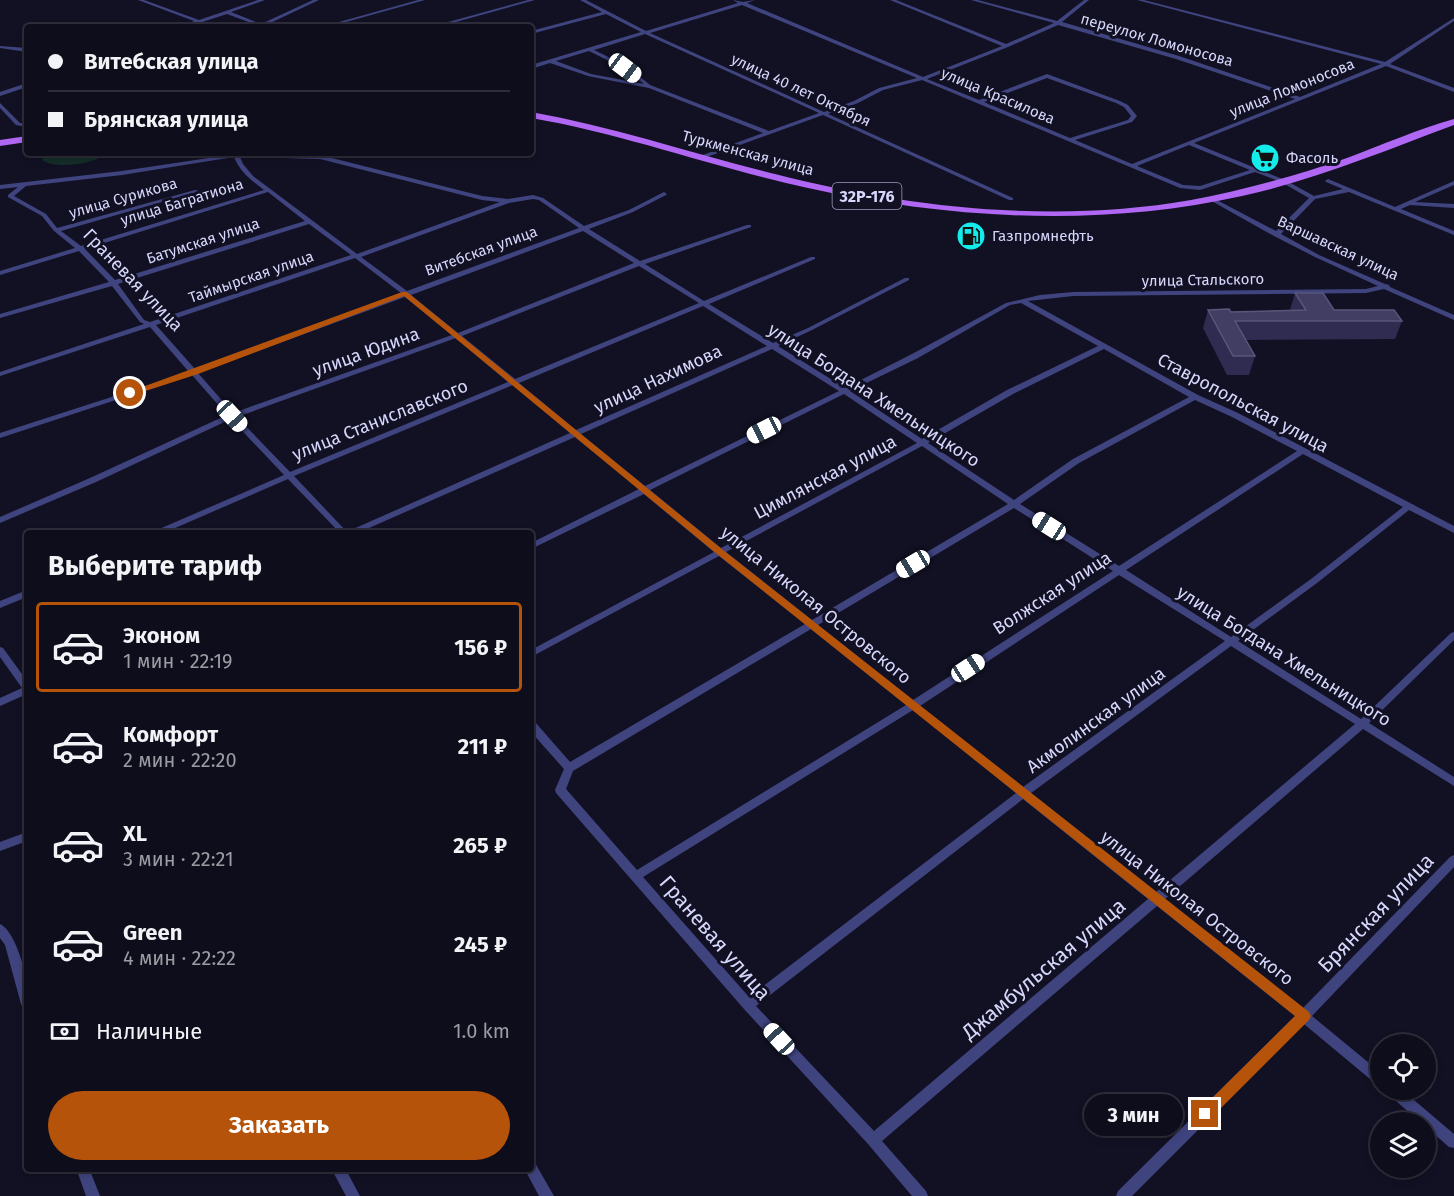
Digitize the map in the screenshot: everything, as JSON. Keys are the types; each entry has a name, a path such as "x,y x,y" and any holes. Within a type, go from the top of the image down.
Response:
{"main road":[{"name":"Туркменская улица","path":"534,117 612,132 830,190 979,211 1104,213 1164,208 1211,199"},
{"name":"32Р-176","path":"1211,199 1283,181 1454,122"},
{"path":"0,142 24,139"}],"street":[{"path":"140,0 198,21"},
{"path":"190,24 263,0"},
{"path":"268,24 317,0"},
{"path":"334,24 423,0"},
{"path":"443,24 533,0"},
{"name":"улица 40 лет Октября","path":"582,0 647,33 1011,199"},
{"name":"улица Красилова","path":"735,0 1182,187 1191,188 1218,183 1254,170"},
{"path":"534,66 753,0"},
{"path":"892,0 1006,46"},
{"name":"переулок Ломоносова","path":"973,0 1238,76 1299,98"},
{"path":"702,157 856,102 902,82 924,78 1006,46 1058,23 1087,0"},
{"path":"1140,0 1386,64 1454,90"},
{"path":"534,32 604,12"},
{"path":"229,13 259,24"},
{"name":"улица Ломоносова","path":"1132,165 1386,64 1454,19"},
{"path":"0,47 24,50"},
{"path":"589,49 625,68 650,87"},
{"path":"550,61 590,75 650,87 768,133"},
{"path":"980,102 1047,76 1118,102 1126,106 1134,116 1130,121 1071,140"},
{"path":"0,94 24,87"},
{"path":"0,105 18,124 24,125"},
{"path":"1189,143 1283,181 1313,198"},
{"name":"улица Богдана Хмельницкого","path":"0,187 227,156"},
{"name":"улица Николая Островского","path":"241,156 240,165 269,189 405,293 720,552 1157,898 1370,1072"},
{"name":"улица Богдана Хмельницкого","path":"280,156 320,158 482,198 508,201 533,197 541,199 843,390 1014,504 1454,782"},
{"path":"1328,181 1454,233"},
{"path":"1395,209 1454,183"},
{"name":"Граневая улица","path":"24,185 10,196 44,215 56,231 81,248 114,283 142,321 152,325 232,416 341,530"},
{"name":"улица Багратиона","path":"0,273 269,189"},
{"path":"1276,235 1313,198 1348,190"},
{"name":"улица Сурикова","path":"56,231 197,191"},
{"name":"Витебская улица","path":"0,436 195,372 631,211 664,194"},
{"name":"Варшавская улица","path":"1211,199 1276,235 1454,318"},
{"name":"Таймырская улица","path":"0,374 356,256 508,201"},
{"path":"1407,204 1454,206"},
{"name":"Батумская улица","path":"0,316 114,283 310,221"},
{"name":"улица Юдина","path":"0,520 232,416 456,336 640,263 748,226"},
{"name":"улица Станиславского","path":"165,530 288,476 813,258"},
{"name":"улица Нахимова","path":"359,530 810,329 907,279"},
{"name":"улица Стальского","path":"534,545 915,356 1008,304 1020,300 1073,294 1366,291 1387,286"},
{"name":"Ставропольская улица","path":"1020,300 1028,302 1195,397 1454,530"},
{"name":"Цимлянская улица","path":"534,652 922,443 1010,392 1104,346"},
{"path":"534,729 569,768 1014,504 1076,461 1195,397"},
{"name":"Волжская улица","path":"636,876 912,706 1118,569 1302,451"},
{"name":"Акмолинская улица","path":"748,1005 1023,793 1314,581 1408,507"},
{"path":"0,605 24,594"},
{"name":"Джамбульская улица","path":"873,1140 1362,724 1454,635"},
{"path":"0,651 24,685"},
{"path":"0,702 24,690"},
{"name":"Граневая улица","path":"569,768 560,790 748,1005 873,1140 921,1196"},
{"path":"0,847 24,837"},
{"name":"Брянская улица","path":"1123,1196 1304,1016 1454,860"},
{"path":"0,929 10,943 24,989"},
{"path":"1404,1100 1454,1142"},
{"path":"84,1172 93,1196"},
{"path":"339,1172 353,1196"},
{"path":"533,1172 548,1196"}],"green space":[{"path":"44,156 104,156 85,163 66,165 57,165 42,160"}],"building":[{"path":"1295,293 1323,293 1334,310 1394,310 1402,321 1235,321 1255,356 1233,356 1208,310 1229,309 1231,312 1306,310"}],"place":[{"name":"Фасоль","path":"1265,158"},
{"name":"Газпромнефть","path":"971,236"}],"route":[{"path":"130,393 195,372 405,293 720,552 1304,1016 1205,1114"}]}
